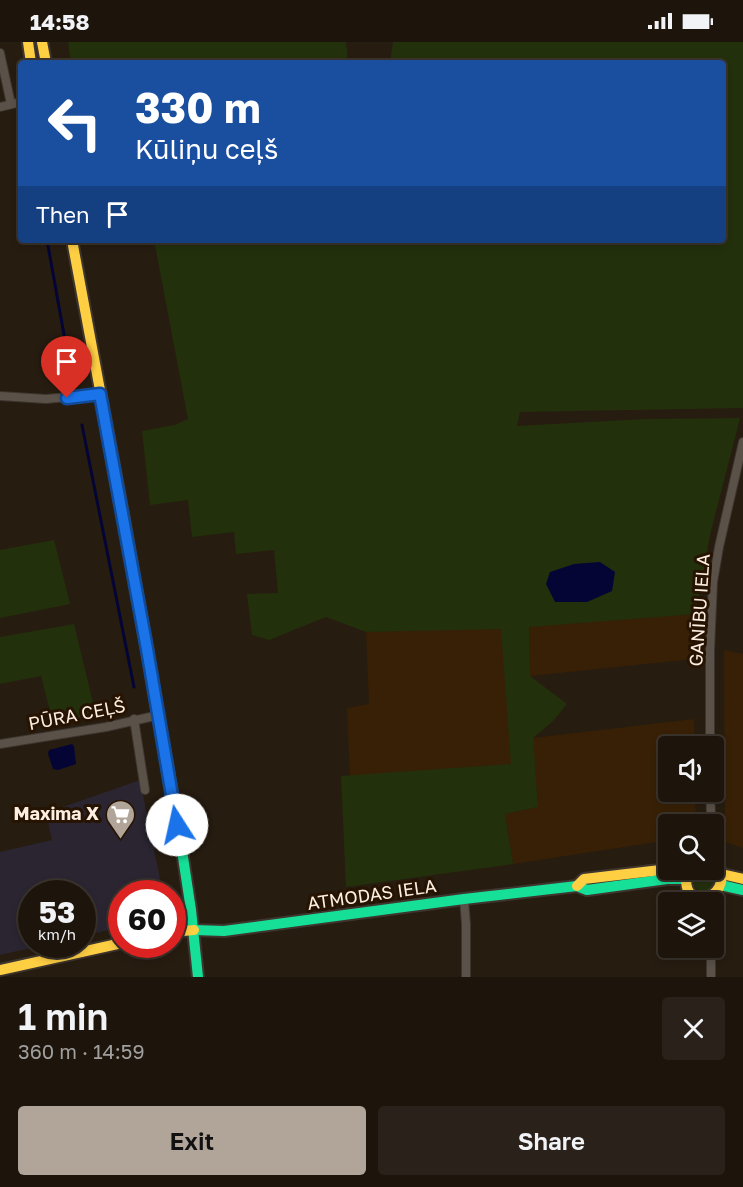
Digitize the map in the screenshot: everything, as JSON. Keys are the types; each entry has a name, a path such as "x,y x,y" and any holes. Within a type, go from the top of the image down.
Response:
{"main road":[{"path":"28,42 31,60"},
{"path":"42,42 45,60"},
{"path":"73,243 159,715 194,930 198,977"},
{"name":"ATMODAS IELA","path":"577,886 584,879 658,870"},
{"path":"720,892 725,881 724,876"},
{"path":"725,881 743,879"},
{"name":"ATMODAS IELA","path":"186,931 224,931 464,899 577,886 587,890 660,880"},
{"path":"725,881 743,890"},
{"path":"0,970 108,946"}],"street":[{"path":"0,53 11,104"},
{"path":"0,108 18,103"},
{"path":"0,396 46,399 100,394"},
{"name":"GANĪBU IELA","path":"710,736 713,582 743,442"},
{"name":"PŪRA CEĻŠ","path":"0,744 106,727 159,715"},
{"path":"134,719 145,790"},
{"path":"710,802 711,814"},
{"path":"464,899 466,977"},
{"path":"711,958 711,977"}],"shaded area":[{"path":"600,562 615,572 612,591 587,602 555,602 546,584 550,572 574,564"},
{"path":"696,614 694,659 530,676 529,626"},
{"path":"502,628 512,764 350,777 347,708 369,704 366,632"},
{"path":"724,650 743,654 743,848 725,842"},
{"path":"694,719 695,736 658,736 658,802 695,802 696,814 658,814 658,842 513,864 505,814 538,807 532,738"},
{"path":"72,744 76,764 58,770 53,769 48,754 49,750"},
{"path":"140,780 160,880 108,880 108,930 96,933 96,880 18,880 18,951 0,955 0,852 52,840 46,813"}],"green space":[{"path":"68,42 346,42 348,60 71,60"},
{"path":"393,42 743,42 743,408 520,412 517,426 645,419 740,418 710,535 696,614 529,627 530,676 567,704 553,721 533,738 538,807 505,814 513,864 346,887 341,776 511,764 501,629 366,632 326,617 269,640 252,635 247,594 278,593 274,550 236,554 234,532 192,537 188,500 150,505 142,431 175,425 188,419 155,243 726,243 726,60 390,60"},
{"path":"54,540 70,604 0,618 0,550"},
{"path":"74,624 96,715 53,723 41,676 0,684 0,637"},
{"path":"692,880 719,880 718,885 713,890 699,890 694,886"}],"waterway":[{"path":"48,243 70,368"},
{"path":"82,425 134,687"}],"traffic: fast":[{"path":"124,519 181,844 198,977"},
{"path":"194,930 224,931 464,899 577,886 587,890 660,880"},
{"path":"725,886 743,890"}],"traffic: slow":[{"path":"28,42 31,60"},
{"path":"42,42 45,60"},
{"path":"73,243 124,519"},
{"path":"577,886 584,879 658,870"},
{"path":"726,875 743,879"},
{"path":"687,880 687,886 692,895 699,899 716,892 721,880"},
{"path":"186,931 194,930"},
{"path":"0,970 108,946"}],"place":[{"name":"Maxima X","path":"120,840"}],"route":[{"path":"67,398 100,394 177,825"}]}
